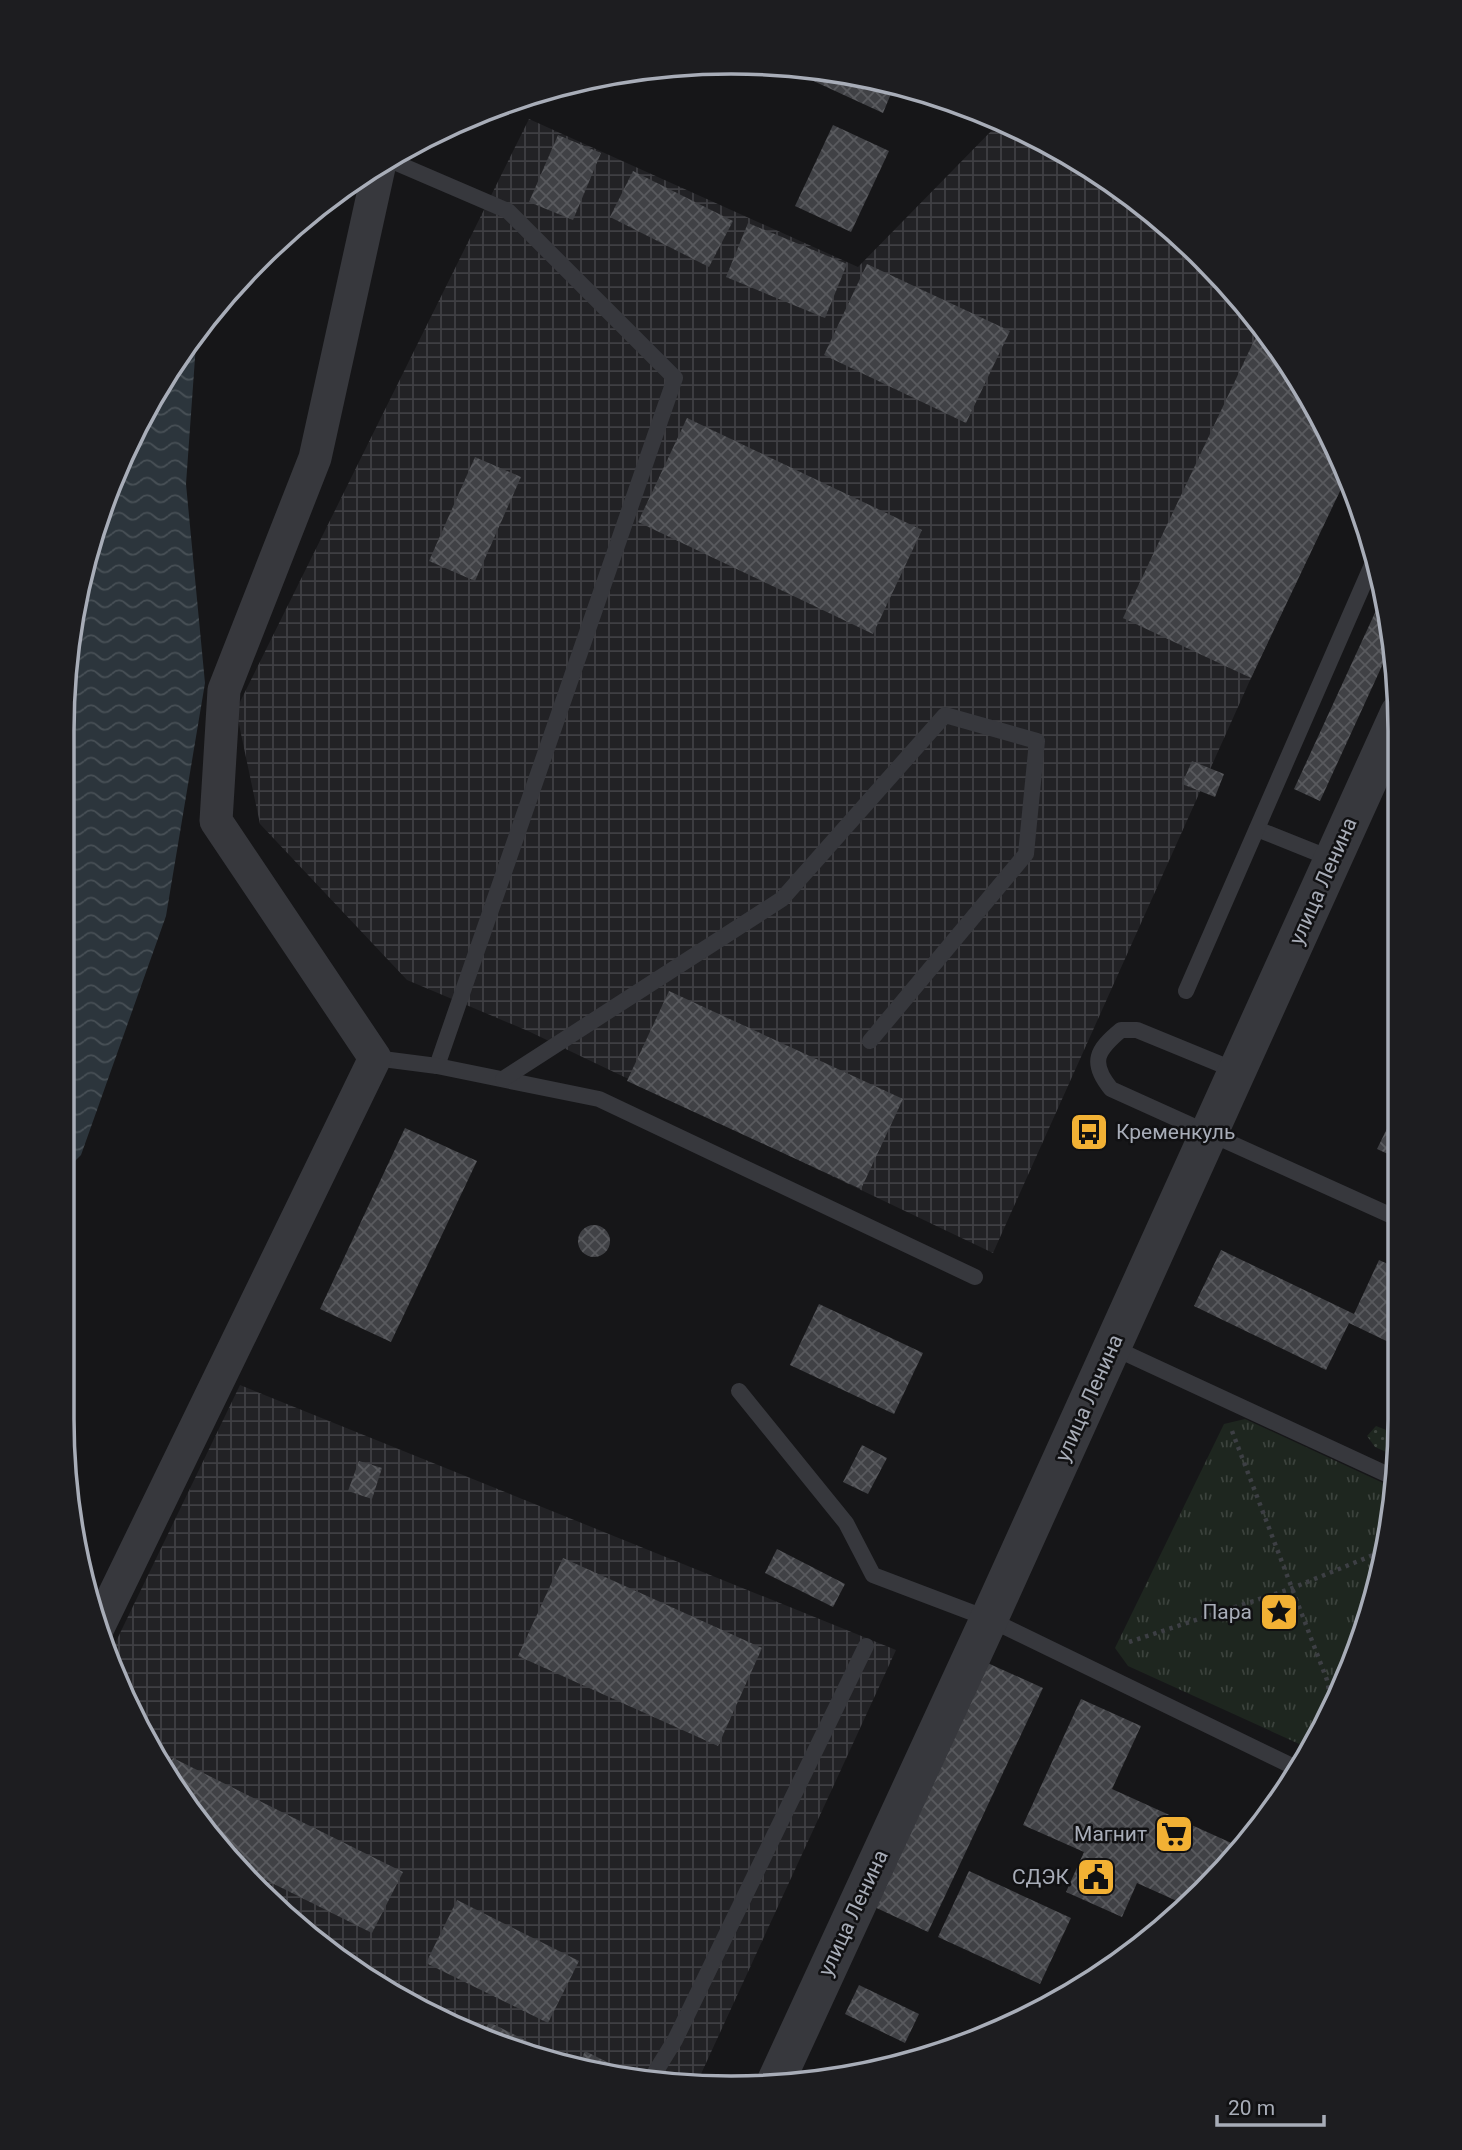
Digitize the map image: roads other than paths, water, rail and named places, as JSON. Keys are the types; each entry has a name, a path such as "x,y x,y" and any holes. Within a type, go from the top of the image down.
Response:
{"street":[{"path":"104,1616 375,1058 216,821 224,690 314,458 377,177"},
{"name":"улица Ленина","path":"779,2075 989,1619 1388,737"}],"lane":[{"path":"399,164 508,211 675,378 437,1066"},
{"path":"1186,991 1369,572"},
{"path":"503,1079 782,900 944,715 1037,741 1027,854 870,1041"},
{"path":"1256,829 1333,859"},
{"path":"1237,1071 1137,1030 1121,1030 1105,1043 1097,1060 1099,1075 1111,1089 1388,1214"},
{"path":"375,1058 437,1066 599,1099 975,1277"},
{"path":"1112,1347 1386,1474"},
{"path":"739,1391 846,1523 873,1575 989,1619 1290,1765"},
{"path":"655,2072 675,2040 866,1646"}],"water":[{"path":"196,350 186,484 205,683 166,916 81,1155 74,1162 74,731 79,645 96,561 124,479 162,402"}],"place":[{"name":"Кременкуль","path":"1089,1132"},
{"name":"Пара","path":"1279,1612"},
{"name":"Магнит","path":"1174,1834"},
{"name":"СДЭК","path":"1096,1877"}]}
